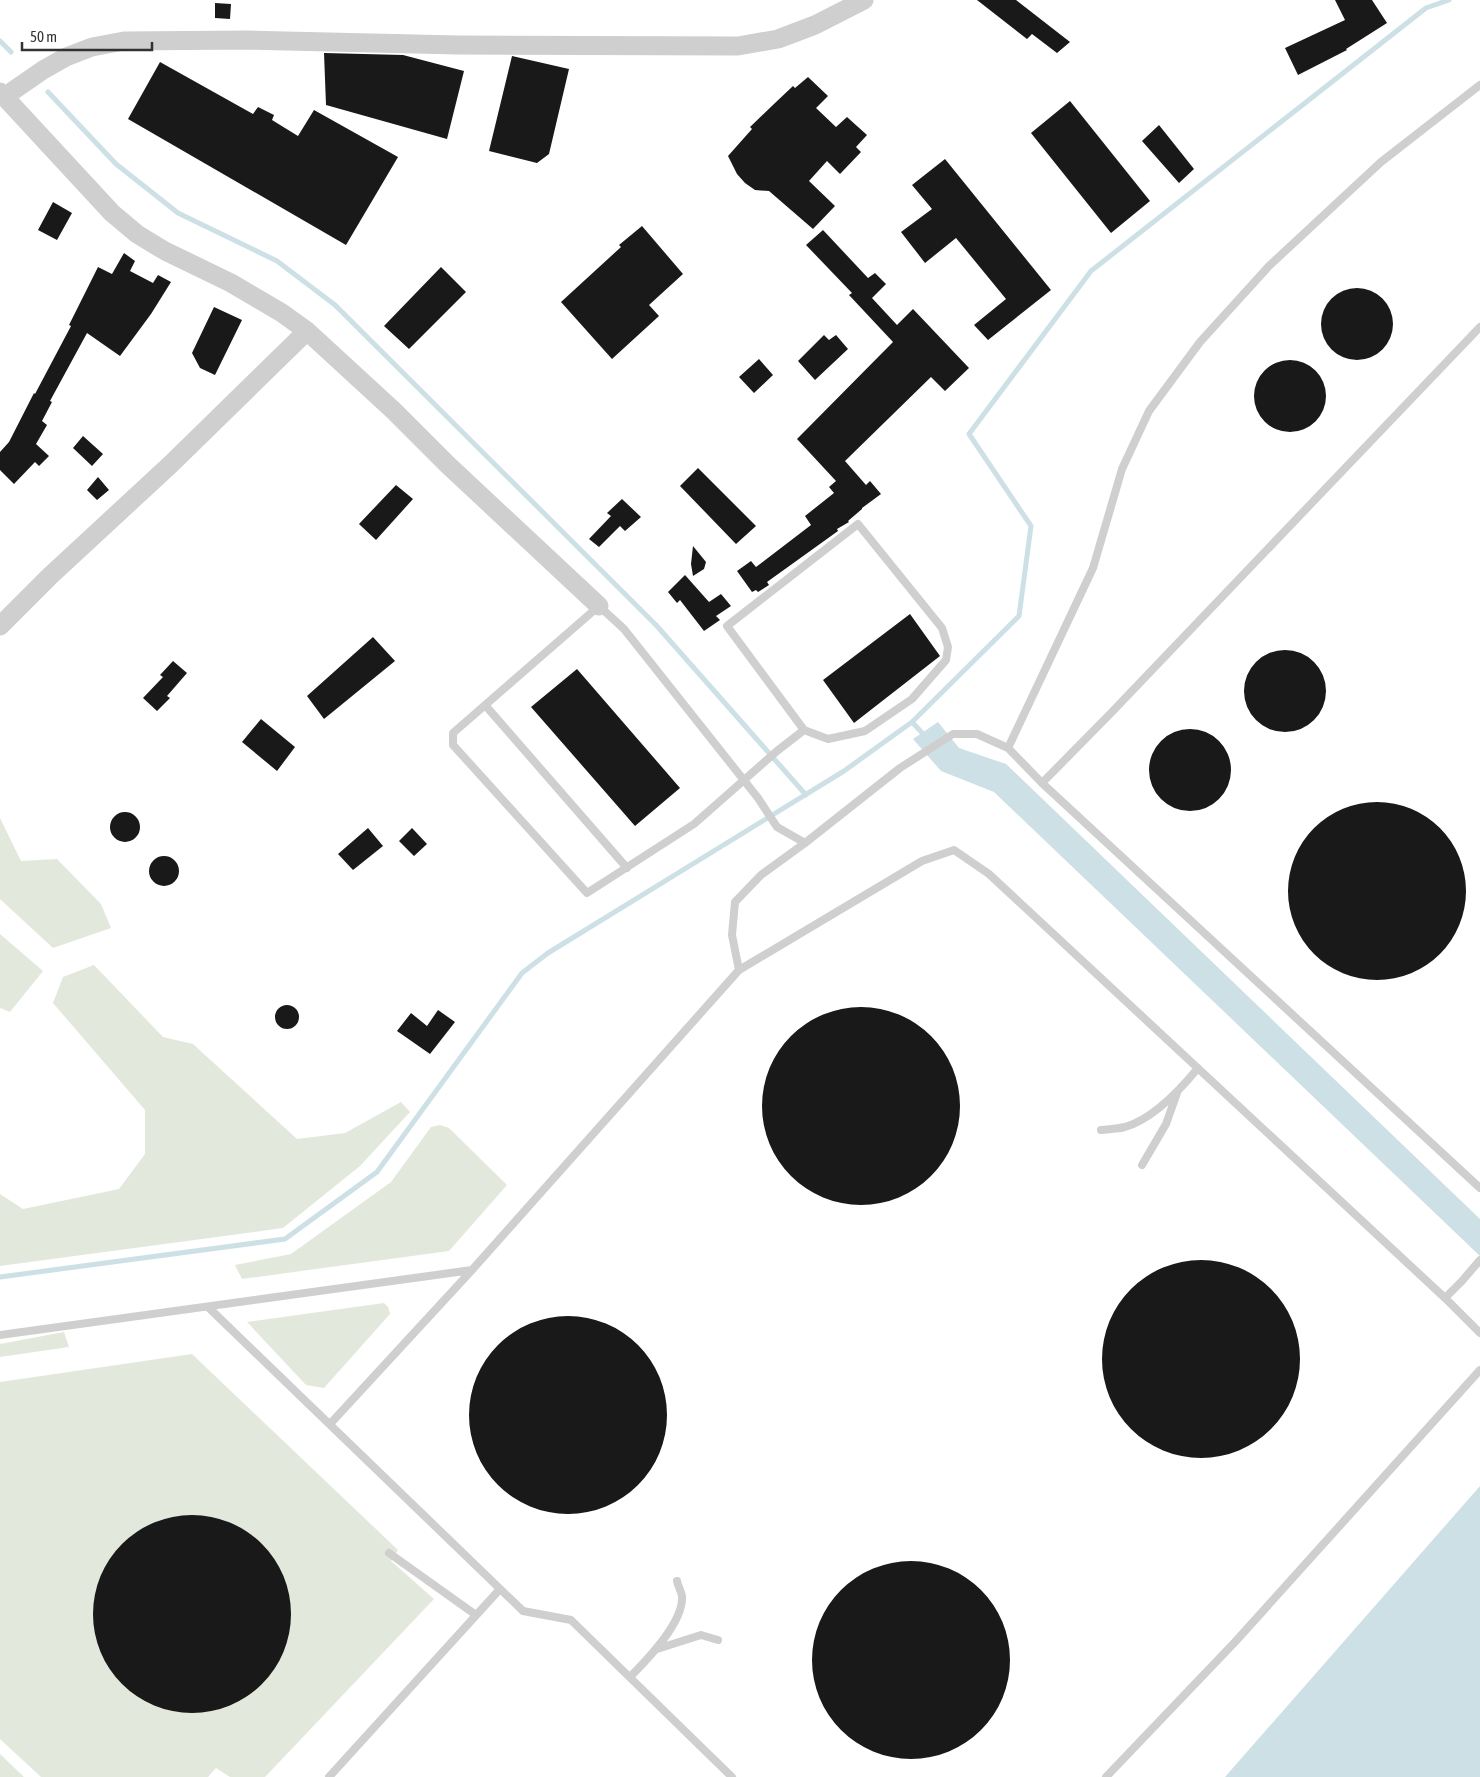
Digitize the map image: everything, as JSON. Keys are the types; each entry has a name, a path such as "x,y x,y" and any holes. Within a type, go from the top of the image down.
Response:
{"street":[{"path":"599,606 448,465 394,410 306,331 282,313 231,283 165,251 137,234 112,213 2,95 66,57 92,47 124,41 248,40 458,45 738,46 778,40 815,25 864,0"},
{"path":"0,626 50,576 171,464 306,331"}],"lane":[{"path":"1008,748 1093,568 1122,469 1148,411 1200,342 1269,266 1381,162 1478,86 1480,98"},
{"path":"1042,783 1480,327"},
{"path":"858,524 942,628 948,647 946,660 912,699 865,732 828,739 804,730 727,626 858,524"},
{"path":"804,730 777,750 744,780 694,824 587,893 454,744 453,733 599,606 624,629 744,780 758,798 776,827 805,843"},
{"path":"485,705 627,868"},
{"path":"740,970 732,935 735,902 761,875 900,768 953,734 977,734 1008,748 1042,783 1480,1188"},
{"path":"330,1424 472,1270 740,970 922,861 954,850 989,874 1445,1298 1480,1333"},
{"path":"1101,1130 1125,1127 1145,1117 1176,1093 1198,1068"},
{"path":"1142,1165 1166,1124 1176,1093"},
{"path":"1445,1298 1480,1260"},
{"path":"0,1336 472,1270"},
{"path":"208,1307 523,1611 571,1620 732,1777"},
{"path":"1106,1777 1270,1603 1480,1370"},
{"path":"389,1553 476,1615"},
{"path":"630,1677 657,1649 680,1612 682,1597 677,1581"},
{"path":"329,1777 500,1589"},
{"path":"657,1649 701,1635 718,1640"}],"shaded area":[{"path":"938,722 959,748 1006,764 1480,1219 1480,1256 994,792 941,771 913,739"},
{"path":"0,818 21,861 57,859 101,904 111,928 53,948 0,899"},
{"path":"0,934 43,971 10,1012 0,1008"},
{"path":"94,965 163,1037 193,1044 297,1139 345,1133 401,1102 410,1112 360,1166 283,1228 0,1266 0,1194 23,1209 119,1189 145,1154 145,1110 53,1003 63,977"},
{"path":"440,1125 449,1128 507,1185 449,1251 242,1279 235,1265 291,1254 391,1182 431,1127"},
{"path":"384,1303 388,1307 390,1314 324,1388 306,1385 247,1322"},
{"path":"64,1332 69,1347 0,1357 0,1344"},
{"path":"192,1354 398,1550 391,1561 434,1599 265,1777 230,1777 216,1768 208,1777 41,1777 0,1739 0,1382"},
{"path":"1480,1486 1480,1777 1225,1777"},
{"path":"0,1754 24,1777 0,1777"}],"building":[{"path":"977,0 1016,0 1070,42 1057,53 1032,34 1027,39"},
{"path":"1335,0 1372,0 1387,23 1347,50 1298,75 1285,48 1345,20"},
{"path":"215,3 231,4 230,19 215,18"},
{"path":"324,53 403,55 464,71 447,139 326,105"},
{"path":"512,56 569,69 549,154 537,163 489,151"},
{"path":"160,62 253,114 258,107 274,115 272,120 298,136 314,110 398,157 346,245 128,119"},
{"path":"808,77 828,96 816,108 836,127 847,117 867,135 856,147 861,152 840,174 827,161 809,181 835,206 813,229 769,191 755,190 745,183 737,174 728,156 752,129 750,127 793,86 795,88"},
{"path":"1070,101 1150,201 1111,233 1031,133"},
{"path":"1159,125 1194,169 1179,183 1142,141"},
{"path":"945,159 1051,290 988,340 974,325 1006,299 956,238 925,263 901,232 932,209 912,185"},
{"path":"53,202 72,213 57,240 38,230"},
{"path":"642,226 683,274 649,305 659,316 612,359 561,302 621,247 619,245"},
{"path":"823,230 868,278 875,273 886,284 872,298 897,325 913,309 969,368 945,391 931,377 845,461 866,485 870,481 881,494 862,508 849,522 837,529 838,531 767,582 769,585 758,592 756,590 752,592 737,571 751,561 756,567 811,525 805,516 834,493 829,487 836,481 797,439 893,342 849,295 852,293 806,245"},
{"path":"124,253 135,261 130,271 153,283 158,275 171,282 151,314 120,356 87,333 50,401 52,402 42,421 47,425 36,444 49,456 39,466 35,462 14,484 0,470 0,452 9,442 35,394 71,326 69,325 98,267 112,274"},
{"path":"441,267 466,292 409,349 384,326"},
{"path":"1357,288 1371,291 1383,298 1390,310 1393,324 1390,338 1383,350 1371,357 1357,360 1343,357 1331,350 1324,338 1321,324 1324,310 1331,298 1343,291"},
{"path":"214,307 242,320 215,375 200,368 192,353"},
{"path":"824,335 829,340 836,335 848,349 815,380 798,361"},
{"path":"759,359 773,375 754,393 739,377"},
{"path":"1290,360 1304,363 1316,370 1323,382 1326,396 1323,410 1316,422 1304,429 1290,432 1276,429 1264,422 1257,410 1254,396 1257,382 1264,370 1276,363"},
{"path":"83,436 103,454 92,466 73,448"},
{"path":"698,468 756,526 736,544 680,486"},
{"path":"98,477 109,490 97,500 87,490"},
{"path":"396,485 413,499 376,540 359,524"},
{"path":"622,499 641,517 625,531 620,526 599,547 589,539 611,516 607,513"},
{"path":"693,546 706,562 704,569 693,576 691,564"},
{"path":"685,575 709,602 721,594 731,606 716,616 720,620 704,631 680,600 677,603 668,592"},
{"path":"910,614 940,656 854,723 823,680"},
{"path":"373,637 395,661 324,719 307,696"},
{"path":"1285,650 1301,653 1314,662 1323,675 1326,691 1323,707 1314,720 1301,729 1285,732 1269,729 1256,720 1247,707 1244,691 1247,675 1256,662 1269,653"},
{"path":"173,661 187,673 167,696 170,698 157,711 143,698 163,677 160,675"},
{"path":"577,669 680,788 635,826 531,707"},
{"path":"261,719 295,747 277,771 242,742"},
{"path":"1190,729 1206,732 1219,741 1228,754 1231,770 1228,786 1219,799 1206,808 1190,811 1174,808 1161,799 1152,786 1149,770 1152,754 1161,741 1174,732"},
{"path":"1368,802 1386,802 1411,809 1426,817 1440,828 1451,842 1459,857 1466,882 1466,900 1459,925 1451,940 1440,954 1426,965 1403,976 1386,980 1368,980 1351,976 1335,969 1321,960 1308,947 1292,917 1288,900 1288,882 1292,865 1299,849 1308,835 1321,822 1351,806"},
{"path":"125,812 136,816 140,827 136,838 125,842 114,838 110,827 114,816"},
{"path":"368,828 383,846 353,870 338,854"},
{"path":"412,828 427,844 414,856 399,841"},
{"path":"164,856 170,857 178,865 178,877 170,885 164,886 158,885 150,877 149,871 150,865 158,857"},
{"path":"287,1005 292,1006 298,1012 298,1022 292,1028 287,1029 282,1028 276,1022 275,1017 276,1012 282,1006"},
{"path":"861,1007 880,1009 899,1015 916,1024 931,1036 943,1051 952,1068 958,1087 960,1106 958,1125 952,1144 943,1161 931,1176 916,1188 899,1197 880,1203 861,1205 842,1203 823,1197 806,1188 791,1176 779,1161 770,1144 764,1125 762,1106 764,1087 770,1068 779,1051 791,1036 806,1024 823,1015 842,1009"},
{"path":"438,1010 455,1022 430,1054 397,1031 411,1013 427,1026"},
{"path":"1201,1260 1220,1262 1239,1268 1256,1277 1271,1289 1283,1304 1292,1321 1298,1340 1300,1359 1298,1378 1292,1397 1283,1414 1271,1429 1256,1441 1239,1450 1220,1456 1201,1458 1182,1456 1163,1450 1146,1441 1131,1429 1119,1414 1110,1397 1104,1378 1102,1359 1104,1340 1110,1321 1119,1304 1131,1289 1146,1277 1163,1268 1182,1262"},
{"path":"568,1316 587,1318 606,1324 623,1333 638,1345 650,1360 659,1377 665,1396 667,1415 665,1434 659,1453 650,1470 638,1485 623,1497 606,1506 587,1512 568,1514 549,1512 530,1506 513,1497 498,1485 486,1470 477,1453 471,1434 469,1415 471,1396 477,1377 486,1360 498,1345 513,1333 530,1324 549,1318"},
{"path":"192,1515 211,1517 230,1523 247,1532 262,1544 274,1559 283,1576 289,1595 291,1614 289,1633 283,1652 274,1669 262,1684 247,1696 230,1705 211,1711 192,1713 173,1711 154,1705 137,1696 122,1684 110,1669 101,1652 95,1633 93,1614 95,1595 101,1576 110,1559 122,1544 137,1532 154,1523 173,1517"},
{"path":"911,1561 930,1563 949,1569 966,1578 981,1590 993,1605 1002,1622 1008,1641 1010,1660 1008,1679 1002,1698 993,1715 981,1730 966,1742 949,1751 930,1757 911,1759 892,1757 873,1751 856,1742 841,1730 829,1715 820,1698 814,1679 812,1660 814,1641 820,1622 829,1605 841,1590 856,1578 873,1569 892,1563"}],"waterway":[{"path":"0,1277 285,1239 377,1172 522,973 548,953 844,771 912,722 1019,616 1031,526 969,434 1091,271 1426,8 1449,0"},
{"path":"0,41 11,52"},
{"path":"48,92 116,164 178,213 277,261 335,305 656,625 806,795"},
{"path":"912,722 925,736"}]}
